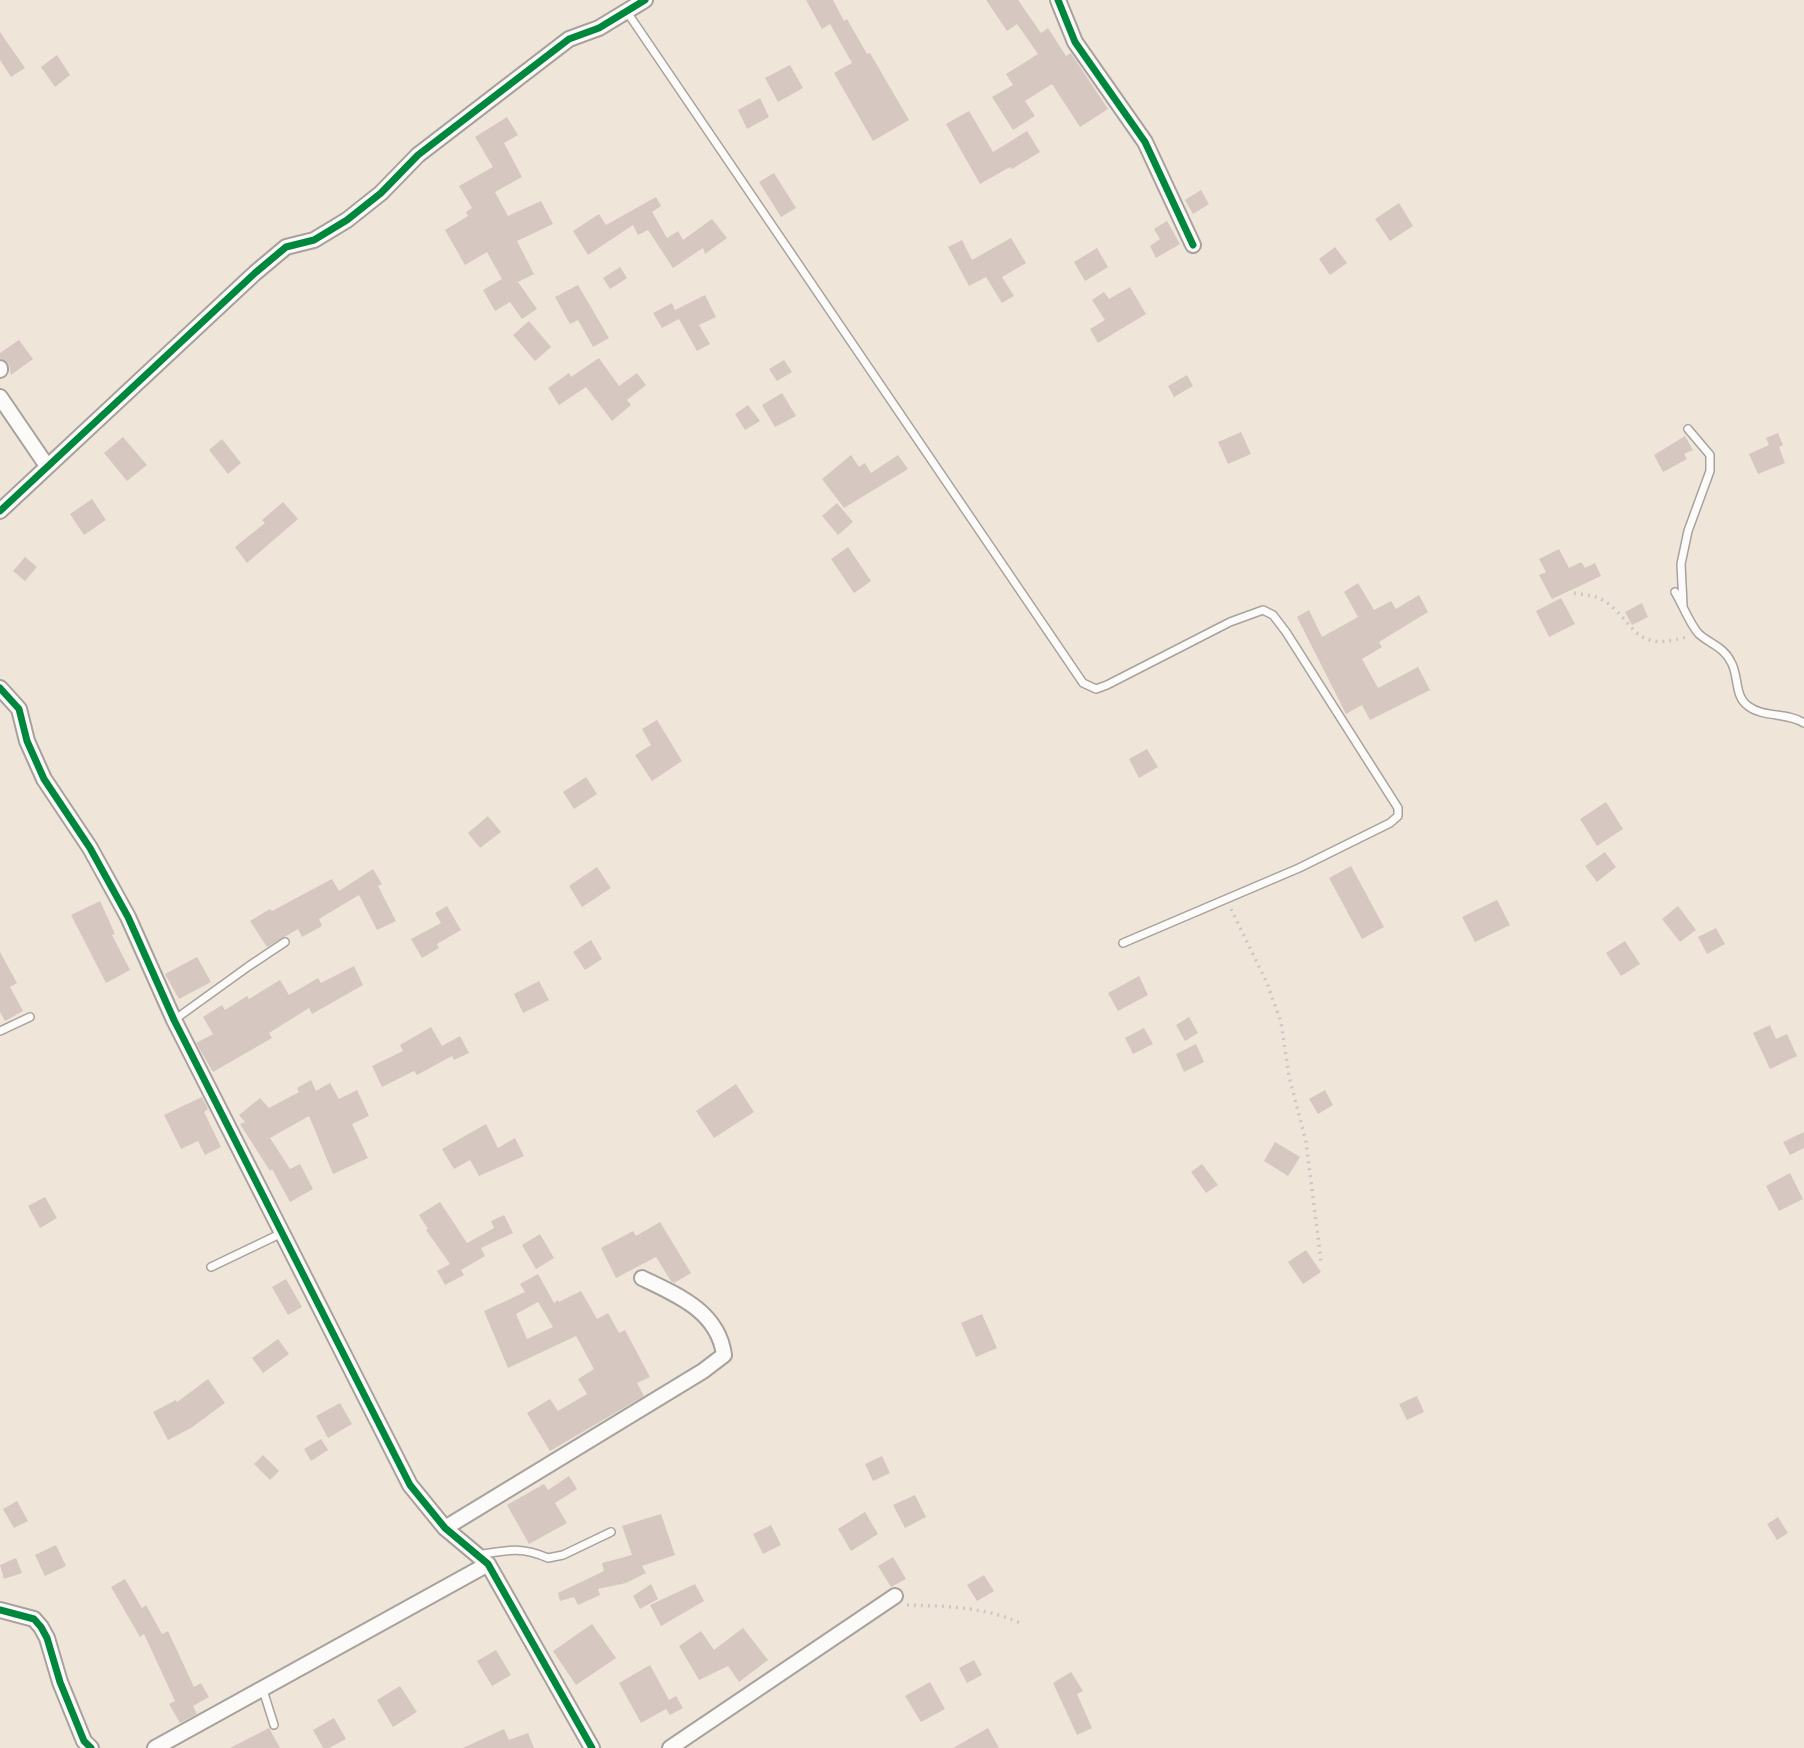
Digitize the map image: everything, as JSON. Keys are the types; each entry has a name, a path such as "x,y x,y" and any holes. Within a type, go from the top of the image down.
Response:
{"street":[{"path":"0,511 286,247 314,240 347,220 381,193 418,155 540,60 569,39 598,28 645,0"},
{"path":"1058,0 1075,42 1145,142 1193,245"},
{"path":"0,397 47,466"},
{"path":"0,688 19,709 27,741 44,779 90,848 128,917 174,1020 410,1485 445,1528 483,1559 593,1748"},
{"path":"445,1528 703,1371 724,1354 722,1340 713,1325 694,1304 642,1278"},
{"path":"155,1748 263,1689 483,1559"},
{"path":"670,1748 890,1599"},
{"path":"0,1610 34,1619 41,1627 47,1637 60,1682 79,1730 91,1748"}],"lane":[{"path":"627,12 1083,683 1096,689 1107,685 1230,622 1263,610 1273,615 1286,632 1398,808 1398,816 1390,823 1299,868 1123,943"},
{"path":"1684,606 1681,564 1688,531 1710,471 1710,455 1688,429"},
{"path":"1675,592 1698,633 1719,646 1732,662 1740,696 1745,705 1758,712 1797,718 1804,723"},
{"path":"174,1020 285,942"},
{"path":"0,1031 30,1017"},
{"path":"211,1267 282,1233"},
{"path":"483,1559 521,1549 530,1550 548,1559 563,1555 611,1532"},
{"path":"263,1689 274,1725"}],"path":[{"path":"1574,593 1600,598 1638,636 1674,640 1698,633"},
{"path":"1226,898 1267,983 1281,1022 1289,1076 1306,1142 1321,1261"},
{"path":"890,1599 1002,1615 1020,1623"}],"building":[{"path":"806,0 833,0 867,54 870,53 909,120 873,141 834,73 852,63 830,24 822,29"},
{"path":"986,0 1018,0 1041,33 1048,28 1066,56 1071,53 1108,109 1080,127 1052,84 1025,101 1035,116 1013,130 992,97 1013,85 1006,74 1038,54 1017,24 1007,31"},
{"path":"0,32 25,68 11,77 0,60"},
{"path":"57,55 70,75 55,87 41,67"},
{"path":"790,65 803,88 778,102 765,78"},
{"path":"760,98 769,117 747,129 738,110"},
{"path":"969,111 993,152 1027,131 1040,152 980,184 946,124"},
{"path":"507,117 518,135 504,143 522,177 495,192 508,216 541,201 553,224 517,241 534,274 518,282 537,309 522,319 510,302 495,311 483,290 502,279 487,252 465,265 445,230 468,216 466,212 472,208 459,186 493,167 475,137"},
{"path":"774,173 796,208 781,217 759,182"},
{"path":"1201,190 1209,204 1193,214 1185,200"},
{"path":"656,197 661,206 652,212 667,238 678,231 683,240 712,219 727,238 705,254 703,248 673,268 648,230 638,235 633,225 588,255 573,231 599,214 606,225"},
{"path":"1399,203 1413,226 1390,241 1375,219"},
{"path":"1167,221 1180,244 1156,258 1150,246 1160,239 1154,229"},
{"path":"1011,238 1026,263 1002,277 1014,296 1002,303 986,277 969,286 948,247 962,240 972,260"},
{"path":"1335,247 1347,263 1330,275 1319,259"},
{"path":"1097,248 1108,267 1085,281 1074,262"},
{"path":"620,267 627,278 610,289 603,278"},
{"path":"578,285 609,338 593,347 578,320 570,324 555,297"},
{"path":"1130,287 1146,314 1098,343 1090,329 1105,320 1092,300 1104,292 1109,299"},
{"path":"705,295 716,317 699,325 710,344 697,351 679,319 662,328 653,313 672,303 675,310"},
{"path":"529,321 551,347 535,361 513,335"},
{"path":"19,340 33,359 11,375 9,364 0,358 0,353"},
{"path":"599,358 619,386 637,373 646,385 627,400 631,405 612,421 586,387 559,405 548,388 569,373 571,377"},
{"path":"784,360 792,372 777,381 769,369"},
{"path":"1187,375 1193,386 1174,397 1168,386"},
{"path":"782,393 796,416 775,427 762,405"},
{"path":"748,405 760,421 745,430 735,414"},
{"path":"1241,432 1251,454 1228,464 1218,442"},
{"path":"1778,433 1783,445 1779,447 1785,463 1758,474 1749,454 1769,445 1766,438"},
{"path":"1685,436 1693,450 1684,454 1687,459 1663,472 1654,455"},
{"path":"123,437 147,465 127,481 104,453"},
{"path":"222,439 241,463 228,474 209,450"},
{"path":"851,455 859,467 865,463 871,473 898,455 908,469 844,508 822,479"},
{"path":"92,499 106,520 84,535 70,514"},
{"path":"283,502 298,519 247,563 235,547 265,523 262,520"},
{"path":"837,503 853,522 838,535 822,516"},
{"path":"848,547 871,581 854,593 831,559"},
{"path":"1559,549 1569,568 1581,562 1585,568 1595,563 1601,576 1552,599 1539,575 1546,572 1539,559"},
{"path":"25,557 37,567 25,581 13,571"},
{"path":"1358,583 1374,610 1391,601 1396,609 1419,595 1428,612 1379,642 1382,647 1362,659 1378,688 1418,667 1430,690 1370,720 1362,705 1346,714 1297,617 1309,610 1322,637 1358,617 1344,592"},
{"path":"1561,598 1575,624 1549,637 1536,611"},
{"path":"1642,603 1648,617 1632,625 1625,612"},
{"path":"657,720 682,761 652,781 635,755 651,745 642,729"},
{"path":"1147,749 1158,767 1139,778 1129,759"},
{"path":"586,777 597,794 574,809 563,792"},
{"path":"1606,802 1623,829 1597,846 1580,819"},
{"path":"488,816 501,832 480,848 468,833"},
{"path":"1605,852 1616,867 1597,882 1585,866"},
{"path":"1351,866 1384,927 1362,939 1329,878"},
{"path":"597,867 611,888 582,907 569,886"},
{"path":"373,869 382,884 378,886 396,921 377,930 359,895 319,919 322,926 302,937 298,929 267,947 250,921 332,879 339,891"},
{"path":"1497,900 1510,925 1475,942 1462,917"},
{"path":"100,901 115,934 112,935 130,970 106,983 71,915"},
{"path":"447,906 461,930 437,944 439,948 422,958 411,939 441,923 435,913"},
{"path":"1678,906 1696,930 1680,942 1662,919"},
{"path":"1716,928 1725,944 1707,954 1698,937"},
{"path":"591,940 602,959 585,970 573,952"},
{"path":"1625,941 1640,964 1621,976 1606,953"},
{"path":"0,952 17,983 10,987 23,1011 5,1021 0,1012"},
{"path":"197,957 211,982 179,999 165,974"},
{"path":"354,966 363,985 312,1014 309,1008 269,1033 272,1038 213,1072 196,1043 213,1034 203,1017 222,1005 225,1010 247,996 249,999 280,980 289,995 318,978 321,983"},
{"path":"1139,976 1148,995 1118,1011 1108,993"},
{"path":"539,981 549,1000 523,1013 514,994"},
{"path":"1189,1017 1198,1033 1185,1041 1176,1025"},
{"path":"1770,1025 1776,1039 1787,1034 1797,1056 1770,1069 1753,1033"},
{"path":"431,1027 442,1046 460,1036 469,1053 454,1060 452,1056 417,1075 414,1071 382,1087 372,1066 403,1051 400,1045"},
{"path":"1144,1028 1153,1044 1133,1054 1125,1038"},
{"path":"1196,1044 1204,1062 1184,1072 1176,1054"},
{"path":"311,1080 316,1091 330,1083 339,1099 357,1090 369,1116 352,1124 368,1158 333,1174 309,1116 270,1138 290,1169 300,1164 313,1189 290,1202 272,1169 270,1171 240,1124 245,1122 239,1115 260,1098 269,1108 299,1092 297,1088"},
{"path":"736,1084 754,1112 714,1138 696,1111"},
{"path":"1325,1090 1333,1105 1318,1114 1309,1099"},
{"path":"202,1097 208,1109 204,1112 221,1147 205,1155 198,1141 181,1149 164,1115"},
{"path":"486,1124 498,1148 515,1138 524,1156 479,1176 470,1160 454,1169 442,1149"},
{"path":"1804,1132 1804,1148 1790,1155 1783,1142"},
{"path":"1275,1142 1300,1157 1288,1176 1264,1161"},
{"path":"1202,1164 1218,1185 1206,1193 1191,1172"},
{"path":"1790,1173 1803,1199 1779,1211 1766,1186"},
{"path":"45,1197 57,1218 40,1228 28,1206"},
{"path":"440,1202 467,1243 494,1228 491,1221 504,1215 513,1233 481,1248 485,1256 461,1270 464,1275 445,1285 437,1271 450,1264 426,1230 428,1229 419,1215"},
{"path":"660,1222 691,1273 674,1283 656,1257 616,1278 601,1248 633,1231 636,1236"},
{"path":"540,1234 554,1258 536,1269 522,1245"},
{"path":"1306,1250 1321,1272 1303,1284 1288,1262"},
{"path":"538,1274 554,1303 581,1291 597,1319 608,1313 619,1333 625,1330 650,1377 637,1383 644,1396 550,1451 527,1413 550,1399 558,1411 587,1394 578,1379 594,1369 576,1336 508,1368 484,1311 525,1292 520,1284","holes":["538,1302 553,1327 527,1339 516,1314"]},
{"path":"286,1279 302,1307 288,1315 272,1287"},
{"path":"982,1314 997,1348 976,1357 961,1323"},
{"path":"278,1339 289,1354 263,1373 252,1358"},
{"path":"208,1379 225,1403 191,1428 168,1440 153,1412 176,1400 177,1402"},
{"path":"1417,1396 1424,1412 1407,1420 1399,1404"},
{"path":"340,1403 352,1424 328,1438 316,1416"},
{"path":"321,1439 328,1450 311,1461 304,1449"},
{"path":"263,1455 279,1471 270,1480 254,1464"},
{"path":"882,1456 890,1473 873,1481 865,1464"},
{"path":"569,1476 577,1489 555,1503 567,1523 529,1544 507,1505 544,1484 548,1490"},
{"path":"915,1495 926,1517 905,1528 893,1505"},
{"path":"17,1501 28,1521 14,1528 3,1509"},
{"path":"865,1512 878,1534 851,1551 838,1529"},
{"path":"661,1514 675,1555 642,1566 646,1573 626,1583 598,1589 600,1595 578,1605 574,1597 560,1601 558,1593 604,1571 602,1563 632,1555 622,1526"},
{"path":"1778,1517 1788,1533 1777,1540 1767,1524"},
{"path":"771,1525 781,1545 763,1554 753,1534"},
{"path":"56,1545 66,1566 45,1576 35,1555"},
{"path":"893,1557 906,1579 891,1587 878,1566"},
{"path":"16,1558 22,1573 4,1579 0,1565"},
{"path":"984,1575 994,1591 977,1601 967,1585"},
{"path":"125,1579 142,1608 146,1605 162,1634 168,1631 194,1687 201,1683 209,1697 193,1706 197,1714 180,1723 169,1704 175,1701 144,1634 140,1637 111,1587"},
{"path":"651,1584 658,1599 640,1609 633,1596"},
{"path":"695,1584 704,1601 661,1626 650,1605"},
{"path":"592,1624 616,1658 576,1685 553,1651"},
{"path":"743,1628 768,1660 739,1682 728,1666 699,1680 679,1646 701,1631 714,1650"},
{"path":"496,1650 511,1675 492,1686 477,1661"},
{"path":"974,1660 982,1675 967,1683 959,1668"},
{"path":"650,1665 669,1700 676,1696 683,1708 670,1715 666,1709 641,1723 619,1683"},
{"path":"1071,1672 1083,1691 1077,1694 1092,1728 1077,1735 1053,1683"},
{"path":"930,1682 945,1709 921,1722 905,1696"},
{"path":"400,1686 417,1712 393,1727 377,1700"},
{"path":"334,1718 346,1739 329,1748 323,1748 313,1730"},
{"path":"269,1728 280,1748 230,1748"},
{"path":"988,1728 999,1748 953,1748"},
{"path":"504,1729 509,1740 528,1733 534,1748 463,1748"}],"cycle path":[{"path":"0,511 286,247 314,240 347,220 381,193 418,155 569,39 599,28 645,0"},
{"path":"1058,0 1075,42 1145,142 1193,245"},
{"path":"0,688 19,709 27,741 44,779 90,848 128,917 174,1020 410,1485 445,1528 488,1564 592,1748"},
{"path":"0,1610 34,1619 41,1627 84,1741 91,1748"}]}
